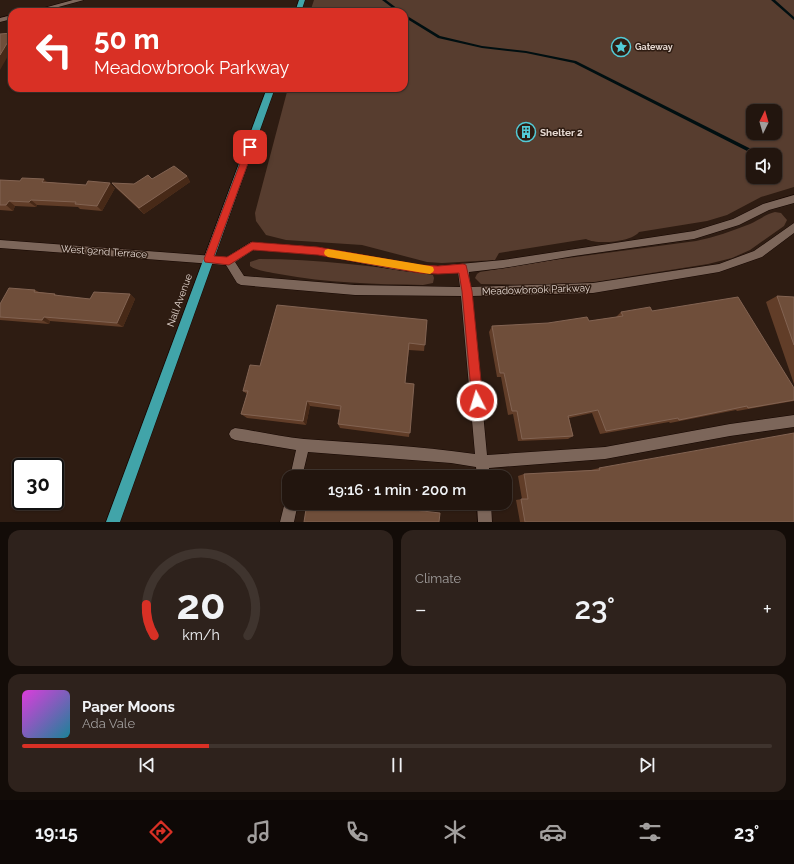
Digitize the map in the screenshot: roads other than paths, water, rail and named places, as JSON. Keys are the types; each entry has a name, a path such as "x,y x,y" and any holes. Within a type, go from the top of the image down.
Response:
{"main road":[{"name":"Nall Avenue","path":"113,522 270,92"}],"street":[{"path":"58,8 81,0"},
{"path":"208,259 229,261 252,246 318,251 420,269 438,270 503,264 574,252 694,235 736,222 766,207 794,199"},
{"name":"Meadowbrook Parkway","path":"229,261 241,280 355,290 467,291 593,288 712,269 739,262 758,254 787,234 794,227"},
{"name":"West 92nd Terrace","path":"0,244 208,259"},
{"path":"463,268 467,291 483,470"},
{"path":"235,434 303,445 350,447 451,457 483,462 605,453 730,430 794,421"},
{"path":"298,470 303,445"},
{"path":"288,522 290,510"},
{"path":"484,510 485,522"}],"waterway":[{"path":"384,0 395,8"},
{"path":"773,0 794,19"},
{"path":"408,18 439,37 482,47 526,52 575,62 746,148"}],"place":[{"name":"Gateway","path":"621,47"},
{"name":"Shelter 2","path":"526,132"}]}
